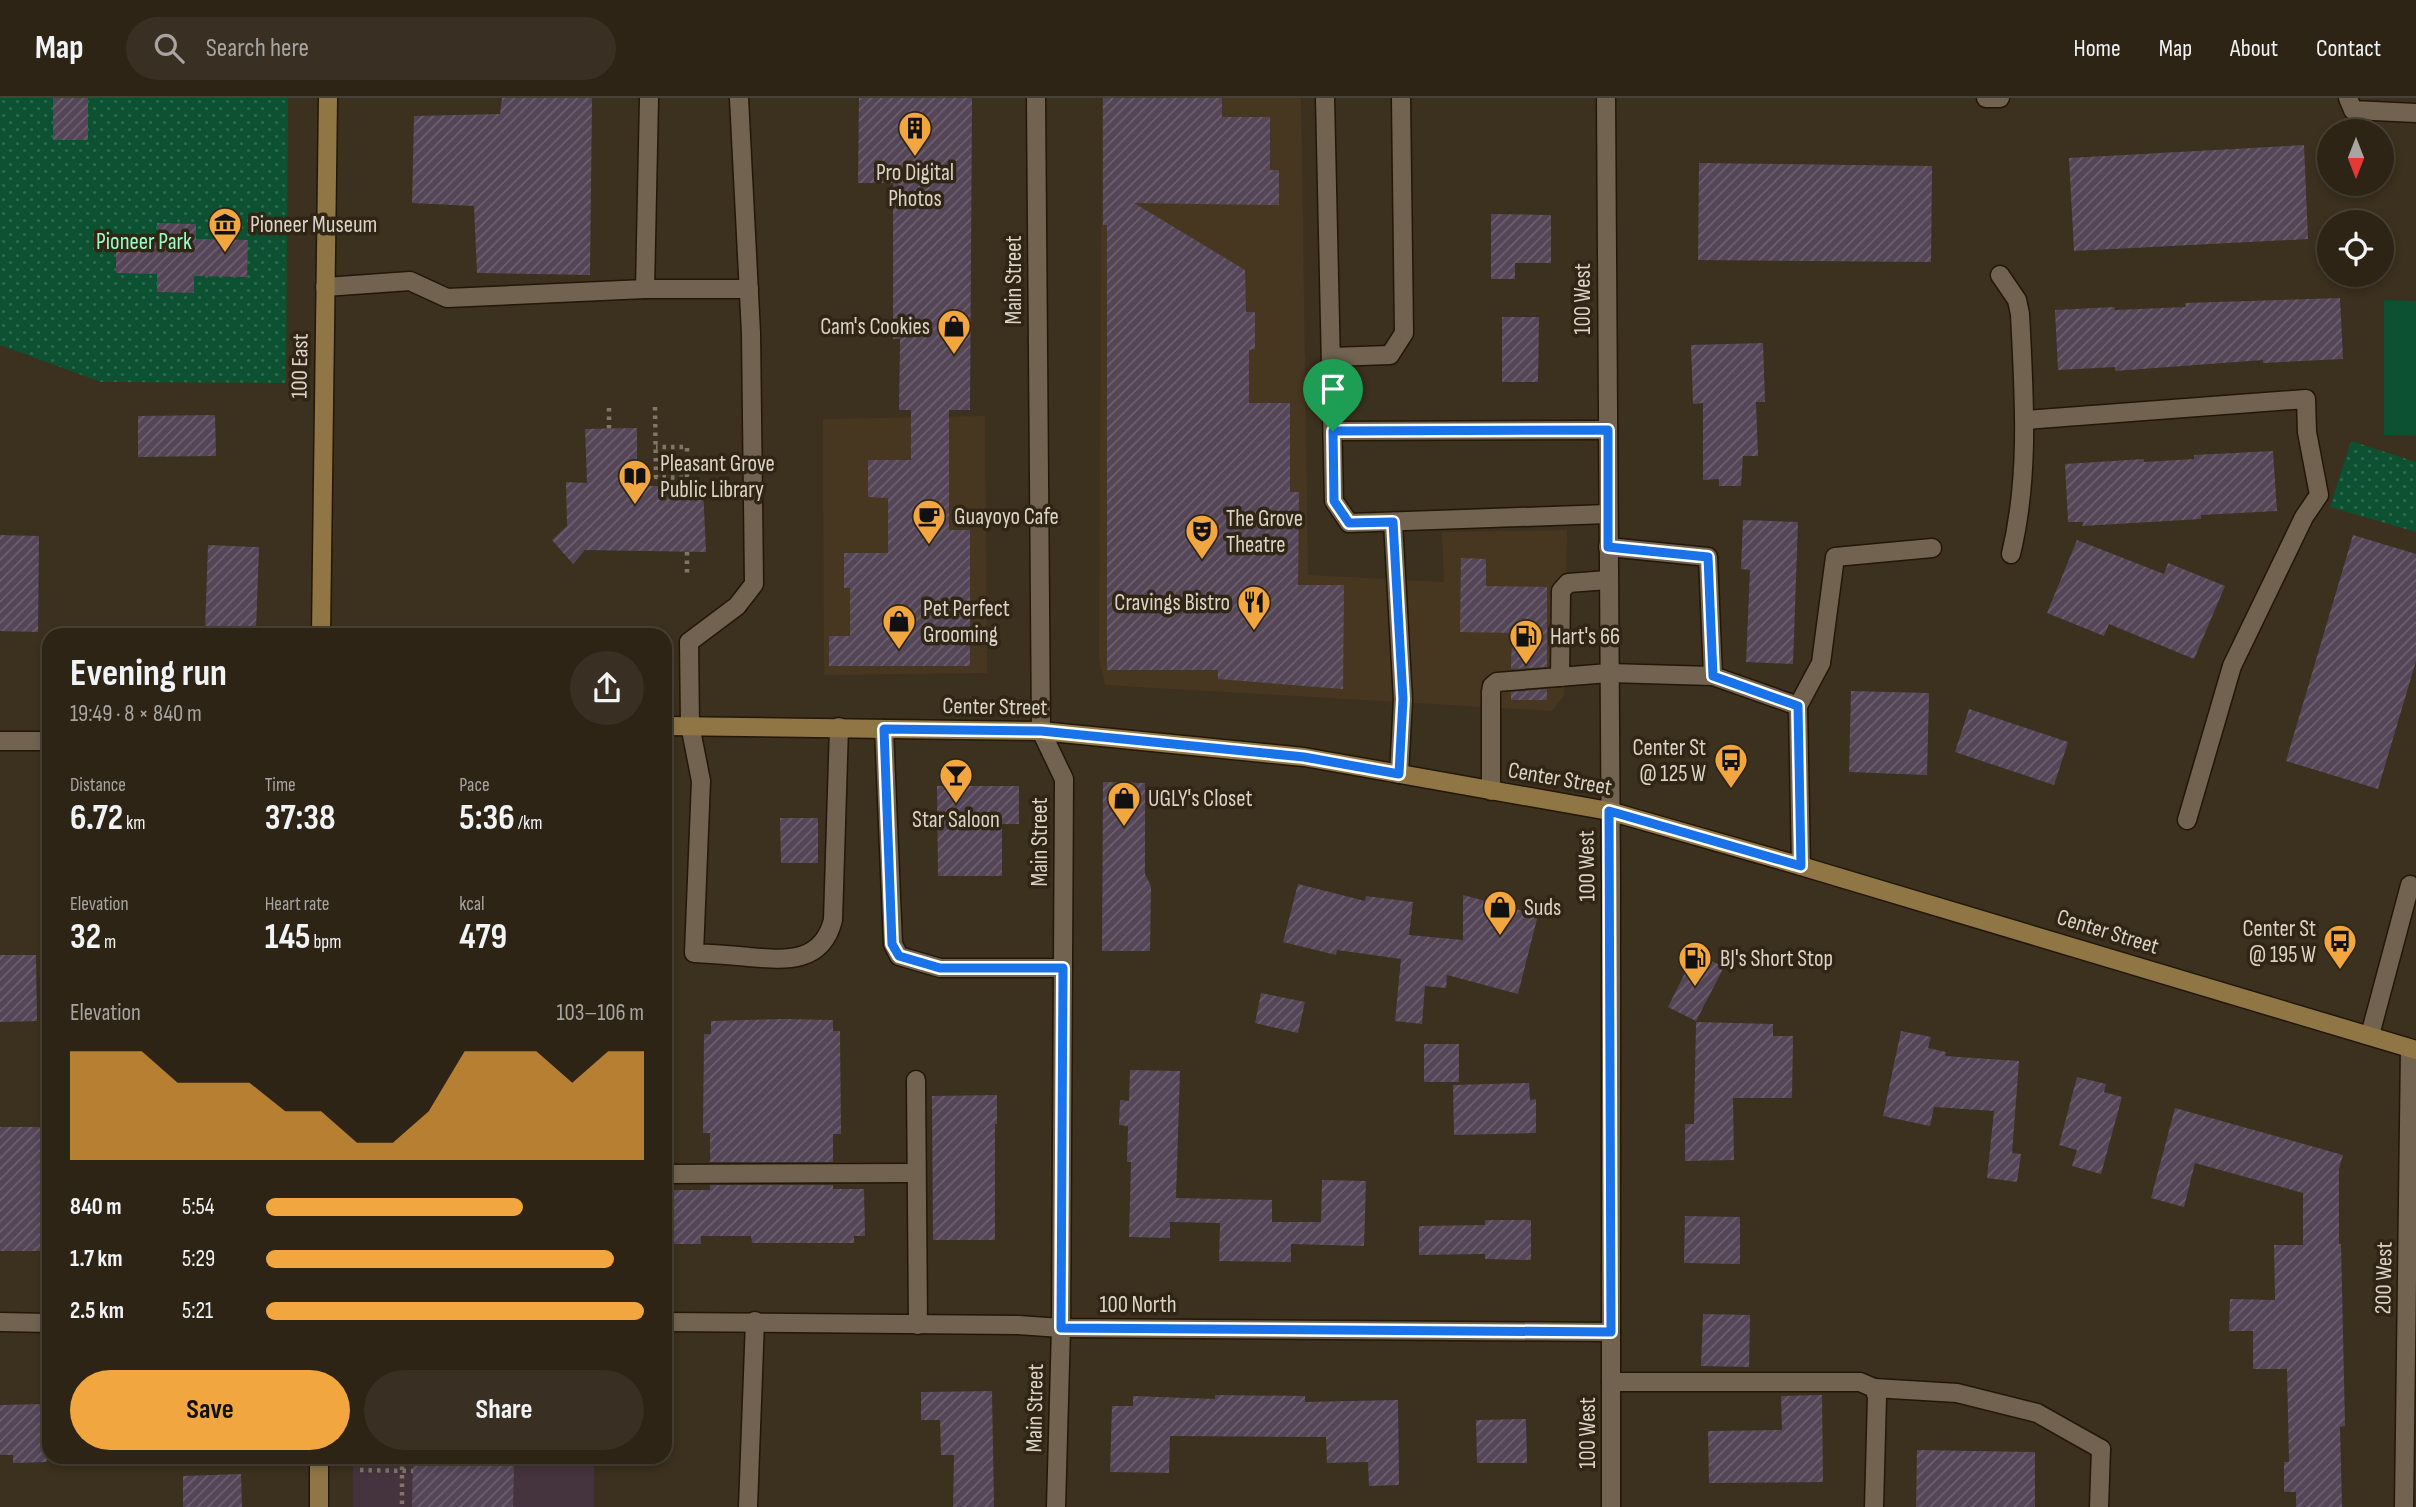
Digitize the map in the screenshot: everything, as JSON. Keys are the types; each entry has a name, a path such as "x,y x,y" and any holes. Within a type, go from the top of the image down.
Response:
{"main road":[{"name":"100 East","path":"321,628 328,98"},
{"name":"Center Street","path":"672,726 1041,731 1304,757 1609,811 2370,1035 2413,1050"},
{"path":"319,1464 319,1507"}],"street":[{"path":"645,289 649,98"},
{"path":"739,98 749,289 754,584 737,606 689,642 690,725 701,780 694,953 771,960 789,959 818,948 829,936 833,920 839,727"},
{"name":"Main Street","path":"1036,98 1041,731 1064,779 1061,1328 1056,1507"},
{"path":"1325,98 1334,501 1349,523 1608,514"},
{"path":"1331,357 1390,355 1404,333 1401,98"},
{"name":"100 West","path":"1606,98 1611,1507"},
{"path":"1986,98 2000,98"},
{"path":"2348,98 2353,110 2416,113"},
{"path":"2000,275 2019,307 2025,420 2020,515 2011,554"},
{"path":"325,287 410,281 447,298 645,289 749,289"},
{"path":"2025,420 2306,399 2307,432 2319,495 2304,517 2232,666 2187,820"},
{"path":"1333,431 1608,430"},
{"path":"1393,522 1403,699 1399,774"},
{"path":"1608,547 1708,557 1713,676"},
{"path":"1801,866 1798,706 1821,663 1835,557 1932,548"},
{"path":"1560,677 1561,591 1568,583 1608,580"},
{"path":"1491,791 1492,686 1497,682 1609,673 1713,676 1798,706"},
{"path":"884,729 892,944 899,956 940,968 1063,968"},
{"path":"0,741 42,741"},
{"path":"2370,1035 2410,885"},
{"name":"200 West","path":"2404,1507 2413,1050"},
{"path":"916,1080 918,1325"},
{"path":"672,1174 915,1173"},
{"path":"748,1507 755,1321"},
{"path":"0,1322 42,1323"},
{"name":"100 North","path":"672,1322 1611,1332"},
{"path":"1611,1382 1860,1382 1874,1388 1957,1393 2037,1413 2101,1449 2099,1507"},
{"path":"1874,1388 1877,1397 1874,1507"}],"path":[{"path":"655,407 656,477 687,478 687,447 656,447"},
{"path":"609,408 609,429"},
{"path":"687,466 705,466"},
{"path":"687,552 687,574"},
{"path":"402,1464 402,1507"},
{"path":"360,1470 413,1471"}],"shaded area":[{"path":"1102,98 1301,98 1308,575 1444,582 1442,532 1567,530 1564,695 1552,711 1105,685 1099,658"},
{"path":"985,416 987,673 824,675 823,419"},
{"path":"353,1464 594,1464 594,1507 353,1507"}],"green space":[{"name":"Pioneer Park","path":"0,98 288,98 286,383 101,382 0,345"},
{"path":"2384,300 2416,301 2416,436 2384,435"},
{"path":"2351,441 2416,462 2416,532 2330,507"}],"building":[{"path":"53,98 88,98 88,140 53,140"},
{"path":"502,98 592,98 590,275 477,273 474,206 412,203 414,116 500,114"},
{"path":"859,98 972,98 970,410 949,410 949,530 970,530 970,666 829,666 829,636 850,636 850,588 844,588 844,553 888,553 888,498 868,497 868,460 911,460 911,410 899,410 900,339 893,339 893,183 858,183"},
{"path":"1103,98 1222,98 1222,117 1270,117 1270,170 1279,170 1279,205 1134,203 1245,270 1246,312 1255,312 1255,349 1249,350 1249,403 1290,403 1290,492 1299,492 1298,585 1344,585 1343,689 1218,679 1218,670 1107,670 1107,225 1103,225"},
{"path":"2304,145 2308,239 2074,251 2069,158"},
{"path":"1699,163 1932,166 1931,262 1698,260"},
{"path":"1491,214 1551,215 1551,263 1515,263 1515,279 1491,279"},
{"path":"157,223 196,224 196,239 248,240 247,277 194,276 194,293 157,292 157,274 116,273 116,240 157,241"},
{"path":"2340,298 2343,359 2263,363 2263,360 2115,371 2115,367 2058,370 2055,310 2114,307 2115,310 2186,307 2185,303"},
{"path":"1502,317 1539,317 1538,382 1502,382"},
{"path":"1763,343 1765,402 1756,402 1758,456 1743,456 1741,486 1719,486 1719,479 1703,480 1703,403 1693,404 1691,345"},
{"path":"215,415 216,456 138,457 138,416"},
{"name":"Pleasant Grove Public Library","path":"637,428 637,486 703,486 706,552 585,550 573,564 552,540 567,526 566,482 587,483 585,429"},
{"path":"2273,451 2277,511 2201,515 2201,519 2082,526 2084,522 2068,522 2065,464 2194,459 2194,455"},
{"path":"1743,520 1798,522 1793,664 1746,662 1750,570 1741,569"},
{"path":"0,535 39,536 38,632 0,631"},
{"path":"2353,535 2416,554 2416,661 2378,789 2286,761"},
{"path":"2077,540 2164,574 2168,563 2225,586 2194,659 2109,624 2104,636 2047,613"},
{"path":"208,545 259,547 256,628 205,628"},
{"path":"1461,558 1486,559 1486,586 1547,587 1547,667 1511,669 1512,633 1460,632"},
{"path":"1547,689 1547,700 1511,700 1511,692"},
{"path":"1851,691 1929,693 1927,775 1849,772"},
{"path":"1969,709 2068,742 2054,785 1955,752"},
{"name":"UGLY's Closet","path":"1103,782 1145,783 1145,874 1151,886 1150,951 1102,951"},
{"path":"937,786 1019,786 1019,824 1002,824 1002,876 938,876"},
{"path":"780,818 818,818 818,863 781,863"},
{"path":"1298,884 1365,901 1366,896 1413,902 1409,935 1463,940 1463,895 1538,915 1518,994 1447,975 1446,988 1425,986 1422,1024 1395,1021 1401,959 1337,950 1336,955 1283,942"},
{"path":"1695,953 1724,967 1696,1021 1668,1007"},
{"path":"0,955 36,955 37,1021 0,1022"},
{"path":"1261,993 1305,1002 1298,1033 1255,1023"},
{"path":"833,1020 833,1031 840,1031 841,1134 833,1134 833,1162 710,1162 710,1133 703,1133 704,1034 711,1034 711,1021"},
{"path":"1696,1022 1773,1024 1773,1036 1793,1036 1792,1098 1733,1098 1734,1160 1685,1161 1685,1124 1694,1124"},
{"path":"1901,1031 1931,1037 1928,1048 1946,1052 1945,1056 2019,1061 2012,1153 2021,1154 2017,1182 1987,1178 1994,1111 1934,1107 1930,1126 1883,1116"},
{"path":"1424,1044 1459,1044 1459,1082 1424,1082"},
{"path":"1130,1070 1180,1071 1176,1198 1272,1200 1272,1222 1321,1222 1322,1180 1366,1181 1364,1246 1291,1244 1291,1262 1219,1261 1220,1223 1170,1222 1170,1238 1129,1237 1131,1162 1127,1162 1128,1126 1119,1125 1120,1100 1129,1101"},
{"path":"2077,1077 2106,1084 2104,1092 2122,1097 2101,1174 2072,1166 2077,1150 2059,1145"},
{"path":"1529,1083 1530,1100 1536,1099 1536,1133 1454,1135 1453,1085"},
{"path":"997,1095 995,1240 933,1240 932,1096"},
{"path":"2175,1108 2343,1155 2339,1169 2345,1426 2340,1427 2342,1507 2296,1507 2296,1492 2284,1492 2284,1462 2289,1462 2287,1369 2253,1369 2253,1331 2229,1331 2230,1299 2275,1300 2274,1245 2303,1245 2303,1193 2195,1163 2184,1207 2151,1198"},
{"path":"0,1127 42,1127 41,1251 0,1251"},
{"path":"710,1185 833,1185 833,1189 864,1189 865,1236 854,1236 854,1243 752,1243 751,1236 701,1236 701,1244 672,1244 672,1190 710,1190"},
{"path":"1685,1216 1740,1217 1740,1264 1684,1263"},
{"path":"1485,1220 1531,1220 1531,1260 1485,1259 1485,1254 1419,1255 1419,1226 1485,1225"},
{"path":"1703,1314 1750,1315 1749,1367 1701,1366"},
{"path":"992,1391 994,1507 953,1507 954,1455 941,1455 940,1420 921,1420 921,1392"},
{"path":"1215,1395 1305,1396 1305,1402 1398,1400 1399,1485 1369,1486 1368,1462 1327,1463 1326,1437 1170,1436 1169,1473 1110,1472 1112,1406 1133,1406 1133,1396 1215,1399"},
{"path":"1822,1395 1823,1482 1709,1483 1708,1431 1782,1430 1781,1396"},
{"path":"42,1404 42,1462 13,1463 13,1455 0,1455 0,1405"},
{"path":"1526,1419 1527,1463 1477,1463 1476,1420"},
{"path":"1917,1450 2035,1452 2035,1507 1916,1507"},
{"path":"413,1464 514,1466 513,1507 412,1507"},
{"path":"241,1474 242,1507 183,1507 183,1476"}],"place":[{"name":"Pro Digital Photos","path":"915,158"},
{"name":"Pioneer Museum","path":"225,254"},
{"name":"Cam's Cookies","path":"954,356"},
{"name":"Pleasant Grove Public Library","path":"635,506"},
{"name":"Guayoyo Cafe","path":"929,546"},
{"name":"The Grove Theatre","path":"1202,561"},
{"name":"Cravings Bistro","path":"1254,632"},
{"name":"Pet Perfect Grooming","path":"899,651"},
{"name":"Hart's 66","path":"1526,666"},
{"name":"Center St @ 125 W","path":"1731,790"},
{"name":"Star Saloon","path":"956,805"},
{"name":"UGLY's Closet","path":"1124,828"},
{"name":"Suds","path":"1500,937"},
{"name":"Center St @ 195 W","path":"2340,971"},
{"name":"BJ's Short Stop","path":"1695,988"}],"route":[{"path":"1608,430 1608,547 1708,557 1713,676 1798,706 1801,866 1609,811 1611,1332 1061,1328 1063,968 940,968 899,956 892,944 884,729 1041,731 1304,757 1399,774 1403,699 1393,522 1349,523 1334,501 1333,431 1608,430"}]}
